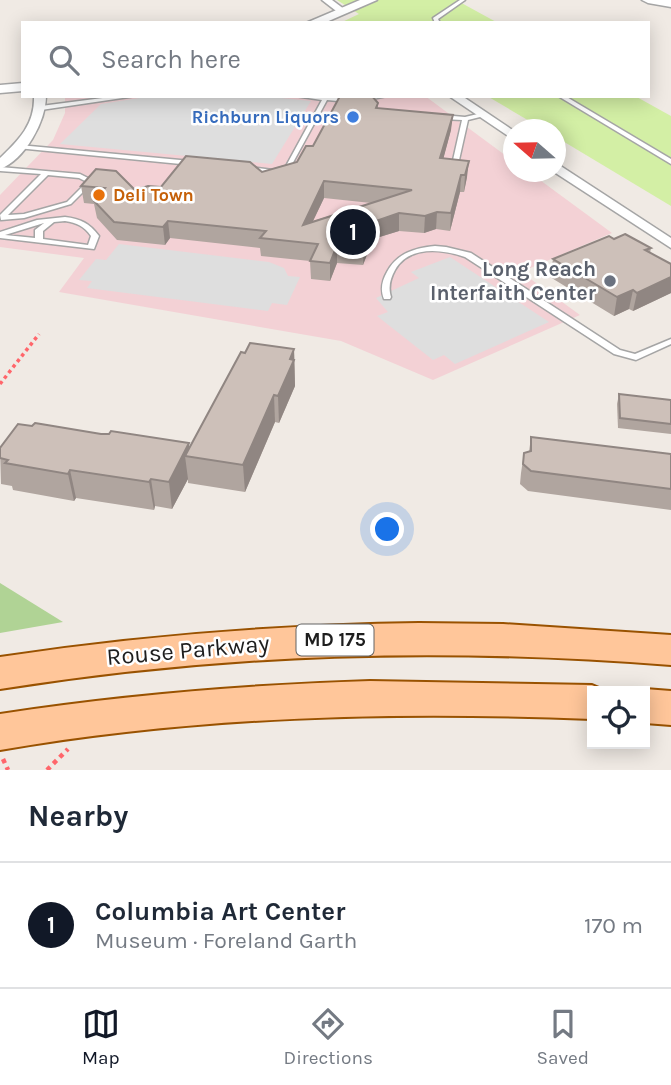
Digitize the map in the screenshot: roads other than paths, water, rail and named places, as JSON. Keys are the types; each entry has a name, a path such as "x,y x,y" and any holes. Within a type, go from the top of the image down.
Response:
{"main road":[{"name":"Rouse Parkway","path":"0,673 172,649 302,640 501,639 596,643 671,650"},
{"path":"1,744 167,709 305,700 469,698 587,702"},
{"path":"650,706 671,708"}],"street":[{"path":"326,0 343,12"},
{"path":"319,21 371,0"},
{"path":"648,0 671,3"},
{"path":"0,89 21,87"},
{"path":"457,98 503,130"},
{"path":"0,167 19,147 37,121 41,102"},
{"path":"566,174 671,244"}],"lane":[{"path":"436,21 438,15 463,0"},
{"path":"41,102 103,98"},
{"path":"246,169 272,172 288,167 321,98 372,98"},
{"path":"564,98 671,162"},
{"path":"366,99 377,106"},
{"path":"439,117 465,119 482,115"},
{"path":"453,172 465,119"},
{"path":"19,147 205,165"},
{"path":"0,167 80,176 91,181 69,203 24,216 1,218"},
{"path":"1,218 46,173"},
{"path":"54,219 86,224 95,236 91,247 0,235 54,219"},
{"path":"39,241 40,230 54,219"},
{"path":"387,296 386,284 391,270 404,255 428,248 457,250 617,352 636,357 671,341"}],"place":[{"name":"Richburn Liquors","path":"353,117"},
{"name":"Deli Town","path":"99,195"},
{"name":"Columbia Art Center","path":"353,232"},
{"name":"Long Reach Interfaith Center","path":"610,281"}]}
